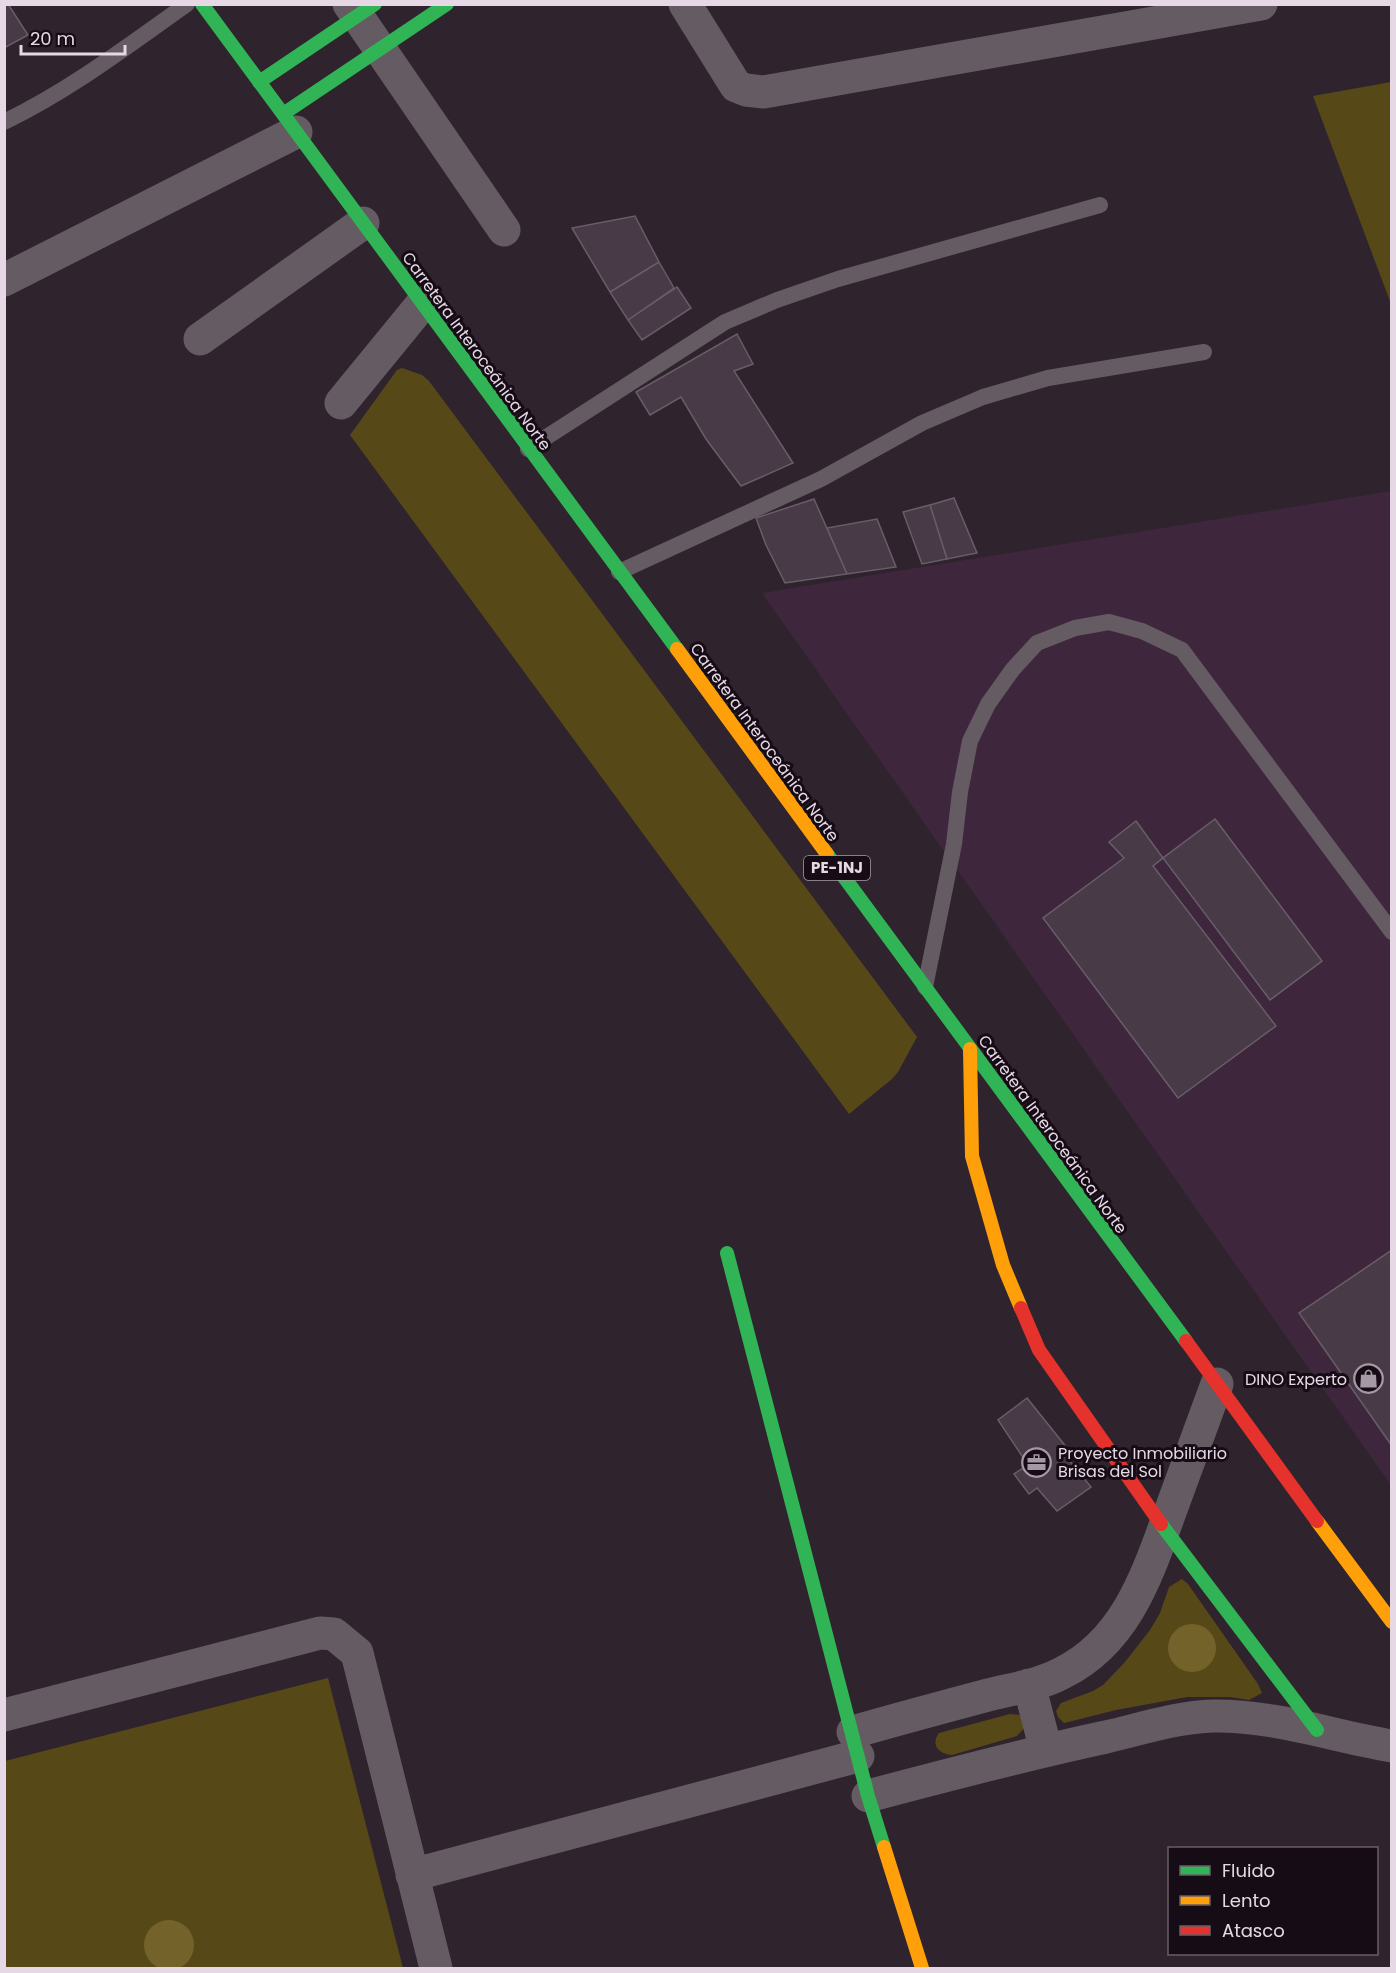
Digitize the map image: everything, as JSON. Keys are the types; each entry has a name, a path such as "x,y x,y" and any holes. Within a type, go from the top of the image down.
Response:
{"main road":[{"name":"PE-1NJ","path":"202,4 289,123"},
{"path":"289,123 378,49 447,4"},
{"path":"259,82 360,8"},
{"name":"Carretera Interoceánica Norte","path":"289,123 1392,1622"},
{"path":"970,1049 972,1156 1003,1265 1039,1350 1164,1529 1317,1730"},
{"path":"727,1253 868,1796 922,1968"}],"street":[{"path":"685,4 736,86 764,93 1261,4"},
{"path":"360,8 378,49 504,230"},
{"path":"4,280 289,123"},
{"path":"200,339 363,223"},
{"path":"341,403 422,304"},
{"path":"412,1875 855,1744 1060,1674 1084,1661 1111,1634 1133,1604 1148,1573 1217,1384"},
{"path":"4,1715 320,1633 334,1634 357,1653 436,1968"},
{"path":"1029,1684 1046,1750"},
{"path":"868,1796 1046,1750 1184,1719 1212,1716 1241,1717 1392,1746"}],"lane":[{"path":"4,122 74,83 187,4"},
{"path":"528,449 725,322 777,300 838,279 1100,205"},
{"path":"619,572 821,479 922,423 983,397 1048,378 1204,352"},
{"path":"925,988 954,844 960,792 970,741 988,704 1013,669 1037,643 1075,628 1109,622 1142,630 1182,650 1392,932"}],"shaded area":[{"path":"1392,82 1391,304 1313,96"},
{"path":"402,368 422,375 429,381 917,1037 892,1079 849,1114 350,435 397,370"},
{"path":"1391,491 1391,1485 762,593"},
{"path":"1182,1579 1188,1584 1262,1693 1249,1700 1230,1697 1187,1697 1116,1710 1064,1723 1056,1711 1061,1703 1103,1685 1150,1630 1160,1613 1169,1587"},
{"path":"1192,1624 1209,1631 1216,1648 1209,1665 1192,1672 1175,1665 1168,1648 1175,1631"},
{"path":"328,1678 403,1968 5,1968 5,1761"},
{"path":"1010,1714 1020,1715 1025,1727 1017,1736 952,1755 937,1748 935,1741 939,1733"},
{"path":"164,1920 174,1920 187,1927 194,1940 194,1950 187,1963 174,1970 164,1970 155,1966 148,1959 144,1950 144,1940 148,1931 155,1924"}],"building":[{"path":"4,4 8,4 28,35 4,48"},
{"path":"635,216 659,262 610,292 572,228"},
{"path":"659,262 674,288 628,320 610,292"},
{"path":"677,287 691,308 642,340 628,320"},
{"path":"737,334 753,364 734,371 793,463 741,486 706,439 681,397 650,415 636,392"},
{"path":"954,498 977,553 947,559 930,505"},
{"path":"814,499 847,574 785,583 766,545 756,518"},
{"path":"930,505 947,559 922,564 903,512"},
{"path":"877,519 896,567 847,574 827,528"},
{"path":"1215,819 1322,961 1270,1000 1163,858"},
{"path":"1136,821 1163,858 1153,866 1276,1026 1178,1098 1043,918 1124,858 1109,842"},
{"name":"DINO Experto","path":"1392,1250 1392,1446 1299,1313"},
{"path":"1027,1398 1067,1448 1065,1455 1091,1487 1057,1511 1037,1488 1029,1494 1014,1474 1028,1465 998,1420"}],"traffic: fast":[{"path":"202,4 677,649"},
{"path":"259,82 375,4"},
{"path":"283,114 447,4"},
{"path":"827,854 1186,1341"},
{"path":"727,1253 868,1796 884,1847"},
{"path":"1161,1524 1317,1730"}],"traffic: slow":[{"path":"677,649 827,854"},
{"path":"970,1049 972,1156 1003,1265 1021,1308"},
{"path":"1317,1521 1392,1622"},
{"path":"884,1847 922,1968"}],"traffic: jam":[{"path":"1021,1308 1039,1350 1161,1524"},
{"path":"1186,1341 1317,1521"}],"place":[{"name":"DINO Experto","path":"1368,1379"},
{"name":"Proyecto Inmobiliario Brisas del Sol","path":"1037,1462"}]}
